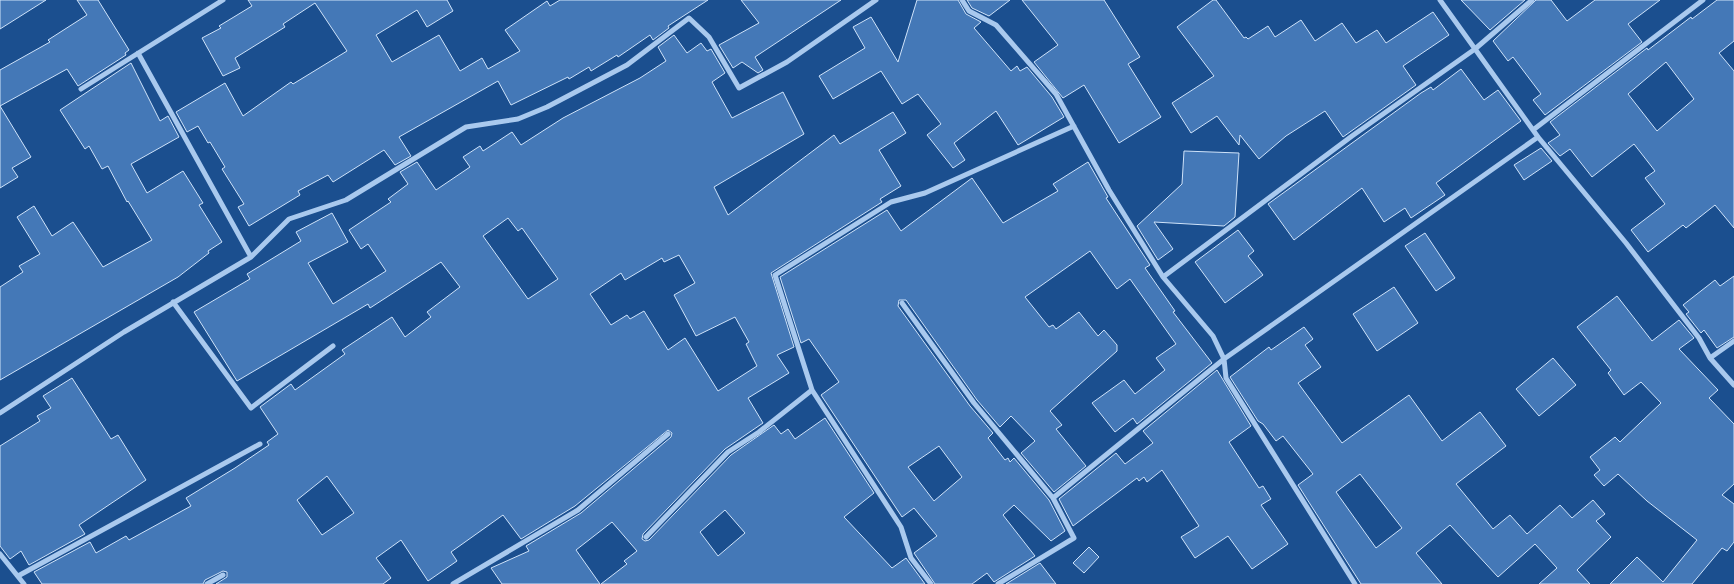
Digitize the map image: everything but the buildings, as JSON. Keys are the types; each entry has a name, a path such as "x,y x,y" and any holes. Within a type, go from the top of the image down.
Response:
{"street":[{"path":"81,89 223,0"},
{"path":"0,413 124,332 251,257 289,219 346,200 466,127 518,119 547,106 627,65 689,18 709,37 739,88 787,62 876,0"},
{"path":"962,0 969,11 996,26 1056,94 1109,190 1163,278 1213,336 1224,359 1226,378 1356,584"},
{"path":"1440,0 1538,137 1626,244 1698,338 1710,358 1734,385"},
{"path":"1163,278 1352,136 1475,49 1532,0"},
{"path":"1533,130 1704,0"},
{"path":"138,53 251,257"},
{"path":"931,584 910,558 900,528 812,390 775,275 891,202 926,193 1074,126"},
{"path":"1053,498 1224,359 1538,137"},
{"path":"174,302 251,408 333,346"},
{"path":"902,303 974,403 1053,498 1074,538 998,584"},
{"path":"1710,358 1734,341"},
{"path":"646,537 728,452 758,432 812,390"},
{"path":"453,584 578,510 668,434"},
{"path":"18,576 260,444"},
{"path":"0,554 24,584"},
{"path":"207,584 223,575"}]}
